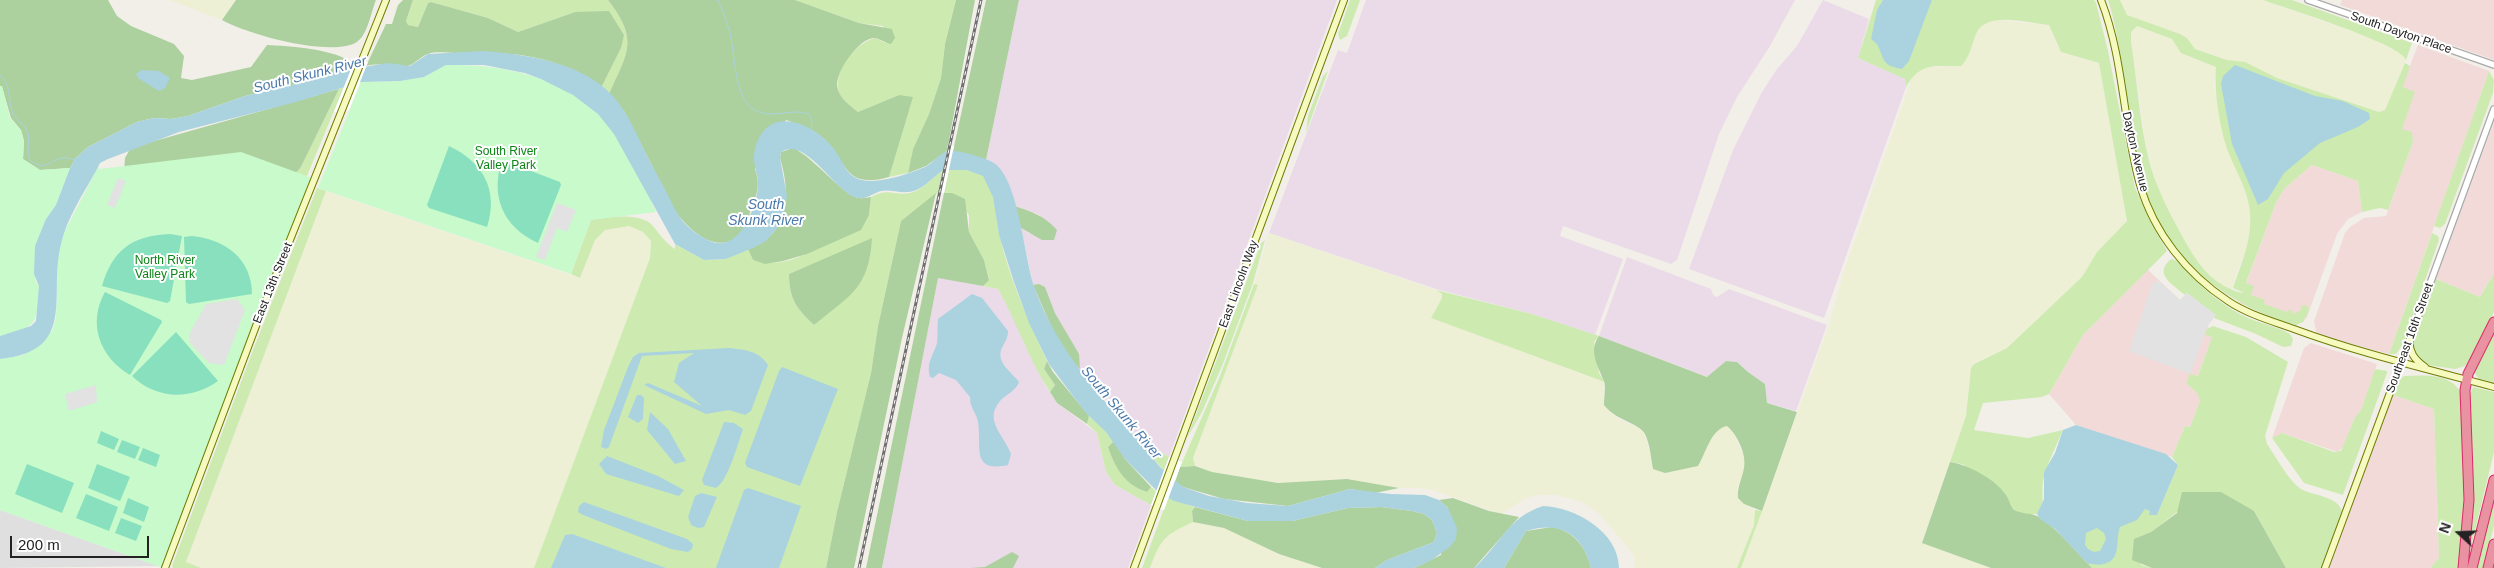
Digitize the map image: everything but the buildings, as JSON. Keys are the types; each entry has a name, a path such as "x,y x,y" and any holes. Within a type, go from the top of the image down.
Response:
{"highway":[{"path":"2463,568 2469,500 2466,380 2494,322"},
{"path":"2472,568 2494,480"},
{"path":"2488,568 2494,544"}],"main road":[{"name":"East 13th Street","path":"166,568 262,310 386,0"},
{"name":"East Lincoln Way","path":"1134,568 1344,0"},
{"name":"Dayton Avenue","path":"2101,0 2113,40 2141,186 2158,228 2175,252 2210,288 2229,302 2250,313 2326,341 2494,387"},
{"path":"2410,338 2409,348 2412,356 2433,371"},
{"name":"Southeast 16th Street","path":"2325,568 2401,363"}],"street":[{"name":"South Dayton Place","path":"2308,0 2494,65"},
{"name":"Southeast 16th Street","path":"2401,363 2494,109"}],"shaded area":[{"path":"1019,0 1337,0 1169,457 1150,444 1143,446 1080,369 1078,354 1055,313 1045,287 1033,285 1021,228 1030,234 1040,215 1015,206 1008,184 1000,169 986,160"},
{"path":"1366,0 1795,0 1770,46 1737,97 1719,134 1677,260 1671,264 1563,226 1560,236 1623,259 1595,335 1532,314 1436,289 1269,233 1338,50 1347,53"},
{"path":"1823,0 1869,19 1858,58 1905,79 1906,87 1824,318 1689,269 1733,150 1762,92 1777,69 1797,46"},
{"path":"2342,0 2494,0 2494,60 2340,5"},
{"path":"2418,45 2489,71 2389,354 2325,337 2316,332 2314,321 2345,233 2350,227 2364,218 2386,216 2413,142 2402,129 2402,87"},
{"path":"2494,122 2494,273 2480,297 2436,279"},
{"path":"2312,165 2358,181 2362,212 2348,219 2337,234 2307,317 2303,322 2295,325 2239,303 2276,203 2285,188"},
{"path":"118,178 126,181 115,208 107,205"},
{"path":"557,203 576,210 567,232 557,228 545,260 536,257"},
{"path":"1627,257 1711,289 1713,295 1717,297 1729,289 1827,325 1796,411 1767,403 1765,384 1737,362 1726,361 1708,377 1599,336"},
{"path":"2147,269 2209,327 2207,329 2212,337 2198,376 2190,374 2190,387 2199,394 2200,401 2190,427 2185,426 2172,457 2076,425 2049,394 2083,335"},
{"path":"938,277 998,289 1014,317 1023,341 1045,385 1057,403 1097,433 1106,472 1115,485 1151,505 1128,568 882,568"},
{"path":"2159,281 2180,300 2187,293 2216,315 2207,327 2190,374 2129,351 2153,283"},
{"path":"237,299 245,310 224,365 209,363 190,343 189,334 206,304"},
{"path":"2311,343 2377,364 2361,410 2355,417 2343,447 2338,452 2282,433 2272,438 2304,348"},
{"path":"96,385 97,402 69,411 65,394"},
{"path":"2393,395 2434,409 2439,558 2430,568 2329,568"},
{"path":"0,510 158,566 0,568"}],"green space":[{"path":"0,0 108,0 117,16 131,26 174,44 184,56 181,78 192,80 251,67 267,45 299,47 325,52 346,59 353,64 351,70 322,74 309,81 245,96 188,116 171,119 154,118 137,122 88,147 75,159 70,168 40,170 23,159 24,141 21,130 11,118 2,87 0,86"},
{"path":"169,0 236,0 222,20"},
{"path":"236,0 376,0 367,28 357,42 345,46 329,47 310,46 269,37 250,32 222,20"},
{"path":"403,0 413,0 406,21 408,25 418,27 428,3 431,2 488,18 518,32 575,12 609,11 624,35 621,48 601,88 568,68 550,61 512,54 434,53 425,55 408,66 366,66 386,24 392,24 398,5"},
{"path":"413,0 608,0 624,26 627,36 625,56 609,94 601,88 621,48 592,12 575,12 518,32 488,18 431,2 428,3 418,27 408,25 406,21"},
{"path":"608,0 795,0 859,23 892,29 895,38 891,44 873,38 861,44 855,50 844,64 837,85 842,97 858,112 899,95 913,97 889,177 873,180 861,179 852,175 828,142 818,134 786,120 755,169 758,183 757,192 745,228 736,238 727,242 717,243 697,234 680,218 674,209 624,111 609,94 625,56 627,36 618,14"},
{"path":"795,0 956,0 945,44 941,78 929,114 913,149 908,173 889,177 903,125 911,104 899,95 858,112 844,100 838,89 841,69 855,49 875,38 886,43 883,26 859,23"},
{"path":"956,0 975,0 947,151 926,166 908,173 913,149 929,114 941,78 945,44"},
{"path":"986,0 1019,0 986,160 953,151"},
{"path":"1350,0 1360,0 1347,36 1340,40 1338,34"},
{"path":"1876,0 2094,0 2096,3 2108,51 2135,188 2151,223 2167,251 2083,335 2049,394 2042,397 1983,403 1974,430 2028,438 2063,430 2049,461 2043,481 2042,502 2037,514 2022,514 2012,508 2006,495 1962,464 1950,462 1966,416 1971,368 1974,364 2007,348 2082,277 2097,252 2127,221 2099,63 2061,52 2049,25 1998,20 1989,22 1981,27 1961,66 1936,66 1923,69 1917,73 1906,87 1905,79 1858,58"},
{"path":"2108,0 2120,0 2127,15 2180,34 2187,38 2195,49 2227,60 2245,62 2277,78 2379,112 2385,110 2405,63 2410,66 2403,87 2415,92 2402,129 2412,132 2413,142 2388,210 2380,208 2362,212 2358,181 2312,165 2285,188 2276,203 2246,283 2254,286 2251,295 2265,300 2264,304 2287,312 2290,309 2293,314 2301,310 2301,306 2306,305 2309,310 2303,322 2296,325 2270,316 2245,305 2222,291 2182,255 2166,234 2153,210 2140,172 2114,20","holes":["2137,26 2172,39 2181,53 2216,67 2216,97 2223,137 2249,205 2248,243 2233,288 2242,292 2245,286 2242,293 2220,284 2204,270 2166,205 2149,161 2140,110 2131,32"]},
{"path":"2120,0 2263,0 2366,36 2402,54 2406,60 2385,110 2380,112 2277,78 2245,63 2227,60 2195,49 2187,38 2180,34 2127,15"},
{"path":"2263,0 2292,0 2412,43 2406,60 2399,53 2364,36"},
{"path":"1998,20 2049,25 2057,46 2066,54 2099,63 2127,221 2097,252 2082,277 2007,348 1974,363 1971,368 1966,416 1922,542 1991,568 1741,568 1829,325 1843,274 1911,80 1915,72 1927,67 1961,66 1980,26 1987,21"},
{"path":"2137,26 2172,39 2190,57 2217,67 2214,86 2226,145 2248,197 2250,213 2250,229 2246,248 2231,290 2206,274 2197,263 2163,200 2153,175 2145,139 2131,42 2131,32"},
{"name":"South River Valley Park","path":"446,65 487,67 527,74 565,90 582,101 607,124 623,147 638,173 656,212 591,220 571,274 318,188 361,82 400,81 424,77"},
{"path":"1328,71 1306,133 1308,116 1323,76"},
{"path":"2489,71 2494,80 2493,93 2445,224 2440,228 2434,226"},
{"path":"0,86 2,86 10,118 21,130 24,141 23,159 40,170 70,168 56,205 46,219 35,280 39,286 36,316 29,326 0,336"},
{"path":"344,87 304,183 293,175 301,167 339,89"},
{"path":"339,89 301,167 294,175 124,171 125,158 130,149"},
{"path":"449,146 471,160 485,179 491,201 487,227 429,208 427,205"},
{"path":"793,148 810,159 845,191 861,198 871,197 869,215 861,230 807,254 765,264 753,260 748,249 762,243 779,224 784,212 786,199 786,185 780,158 781,152"},
{"name":"North River Valley Park","path":"241,152 315,179 163,568 0,510 0,359 24,355 52,331 56,318 58,258 63,235 98,167 100,169"},
{"path":"502,160 560,182 561,185 538,243 516,228 502,209 498,186"},
{"path":"943,170 939,192 901,221 878,326 871,373 837,512 826,568 534,568 650,258 651,241 643,232 629,226 605,230 595,240 580,278 571,274 591,220 624,217 640,219 653,226 665,241 675,249 675,244 704,260 726,259 748,249 753,260 768,263 784,262 799,257 829,242 869,215 871,197 887,192 910,193 924,186","holes":["872,239 814,325 803,314 792,297 789,274"]},
{"path":"949,170 975,171 982,175 990,187 1008,266 1026,314 1047,361 1044,369 1055,385 1050,392 1035,367 998,289 983,286 989,279 984,260 969,232 969,215 952,193 944,193"},
{"path":"317,188 326,191 186,562 201,568 173,568 172,566 253,350"},
{"path":"326,191 580,278 595,240 605,230 629,226 644,233 651,241 650,258 534,568 201,568 186,563"},
{"path":"936,193 902,338 854,568 826,568 837,512 871,373 878,326 901,221"},
{"path":"944,193 952,193 965,199 969,232 984,260 989,280 983,286 938,278 882,568 866,568"},
{"path":"1015,206 1048,221 1057,230 1054,240 1042,240 1021,228"},
{"path":"1269,233 1436,290 1442,294 1442,298 1431,318 1605,382 1603,394 1609,411 1620,420 1639,428 1645,434 1650,455 1711,440 1720,427 1727,426 1732,430 1745,458 1745,467 1737,490 1744,504 1755,510 1756,513 1754,525 1737,568 1635,568 1634,555 1599,514 1582,502 1556,495 1539,495 1526,498 1501,514 1432,490 1399,488 1347,479 1278,483 1212,472 1195,466 1193,458 1258,285 1254,284"},
{"path":"2432,233 2438,236 2439,240 2403,344 2396,354 2389,354"},
{"path":"170,234 182,236 170,301 167,303 102,286 112,263 126,247 145,238"},
{"path":"192,236 215,241 234,253 242,261 247,271 251,282 252,294 189,304 186,302 184,237"},
{"path":"872,238 867,269 862,280 847,298 814,325 803,314 792,297 789,274"},
{"path":"1265,240 1253,283 1222,366 1202,412 1187,438 1261,243"},
{"path":"2171,259 2178,261 2202,286 2229,308 2250,319 2290,334 2293,339 2291,346 2283,347 2256,334 2214,318 2215,315 2187,293 2185,295 2166,278 2164,269"},
{"path":"2494,273 2494,312 2473,355 2465,366 2455,369 2427,365 2420,361 2411,349 2436,279 2480,297"},
{"path":"1039,284 1045,287 1055,313 1079,354 1080,369 1066,352 1053,330 1033,285"},
{"path":"1254,284 1258,285 1193,458 1195,466 1180,467 1220,376"},
{"path":"1436,290 1532,314 1599,336 1594,342 1599,373 1605,382 1431,318 1442,298 1442,294"},
{"path":"105,292 162,322 130,375 111,359 100,339 97,328 97,316"},
{"path":"2213,326 2246,337 2288,362 2265,436 2267,444 2288,476 2298,487 2331,499 2342,511 2321,568 2286,568 2254,511 2177,512 2151,532 2135,539 2141,565 2152,568 2092,568 2060,534 2145,509 2151,511 2150,514 2157,515 2178,465 2172,457 2185,426 2190,427 2200,401 2198,394 2186,383 2190,374 2198,376 2212,337 2205,335 2207,329"},
{"path":"2494,330 2494,382 2479,379 2474,372"},
{"path":"176,332 218,381 197,392 174,395 152,390 132,376"},
{"path":"1599,336 1707,377 1726,361 1737,362 1765,384 1767,403 1797,412 1762,511 1744,504 1738,498 1745,463 1738,439 1727,426 1721,428 1713,437 1698,466 1665,473 1653,469 1649,447 1642,430 1614,415 1604,405 1605,383 1594,353 1594,347"},
{"path":"1047,361 1053,372 1089,416 1087,424 1057,403 1050,392 1055,385 1044,369"},
{"path":"2375,369 2387,371 2387,373 2343,495 2304,483 2272,438 2282,433 2334,452 2341,451 2355,417 2361,410"},
{"path":"2404,376 2428,376 2444,379 2456,386 2461,393 2465,505 2459,568 2430,568 2439,558 2434,409 2393,395 2398,380"},
{"path":"2473,387 2494,392 2494,452 2470,551 2472,466 2469,398"},
{"path":"1089,416 1114,441 1108,447 1122,475 1140,489 1147,492 1151,487 1156,491 1151,505 1115,485 1106,472 1097,433 1087,424"},
{"path":"101,431 119,439 114,450 97,443"},
{"path":"122,440 140,447 135,459 117,452"},
{"path":"1114,441 1125,459 1151,487 1147,492 1133,485 1118,469 1108,447"},
{"path":"1149,444 1169,457 1164,471 1143,446"},
{"path":"143,448 160,455 156,467 138,460"},
{"path":"1950,462 1973,470 1988,478 2006,495 2013,509 2036,515 2046,522 2092,568 1991,568 1922,543"},
{"path":"27,464 74,483 62,513 15,494"},
{"path":"97,464 130,477 120,501 88,488"},
{"path":"1195,466 1212,472 1278,483 1347,479 1399,488 1375,493 1350,489 1288,506 1224,499 1183,487 1175,482 1180,467"},
{"path":"2182,492 2221,492 2254,511 2286,568 2152,568 2132,560 2134,539 2151,532 2177,513"},
{"path":"86,494 118,507 109,531 76,518"},
{"path":"2494,495 2494,526 2483,568 2475,568"},
{"path":"128,498 149,507 144,522 123,513"},
{"path":"1168,498 1195,507 1192,511 1193,522 1170,534 1157,550 1150,568 1142,568"},
{"path":"1453,498 1489,511 1519,517 1474,568 1414,568 1441,555 1448,508 1439,500"},
{"path":"1195,507 1248,521 1292,521 1348,508 1382,507 1424,514 1432,520 1437,533 1434,542 1387,560 1375,568 1322,568 1279,554 1224,528 1193,522 1192,511"},
{"path":"1755,510 1762,511 1741,568 1737,568 1754,525"},
{"path":"121,518 142,526 136,541 115,533"},
{"path":"1193,522 1224,528 1279,554 1322,568 1150,568 1158,546 1174,530"},
{"path":"1552,527 1567,532 1578,541 1586,553 1591,568 1504,568 1526,531"},
{"path":"1012,552 1019,556 1013,568 970,568 985,567"}],"water":[{"path":"1883,0 1932,0 1909,61 1902,69 1887,64 1877,44 1871,39 1877,10"},
{"name":"South Skunk River","path":"484,51 520,55 557,63 591,78 606,89 624,111 677,214 697,234 719,243 728,242 744,228 757,196 758,178 754,155 758,139 769,126 777,122 795,123 821,136 834,149 848,172 862,180 877,181 911,173 925,167 947,151 978,156 994,163 1002,172 1009,185 1020,220 1034,286 1044,312 1057,336 1106,403 1160,467 1183,487 1209,496 1247,503 1288,506 1350,489 1390,494 1425,495 1439,500 1448,508 1457,528 1456,539 1450,547 1430,561 1414,568 1375,568 1387,560 1434,542 1437,533 1432,520 1424,514 1382,507 1348,508 1292,521 1248,521 1174,501 1159,493 1125,459 1106,432 1085,412 1049,364 1029,323 1014,282 999,235 993,197 983,176 967,170 943,170 918,190 905,192 884,191 865,198 859,198 850,195 841,188 801,152 791,149 781,152 780,158 787,196 785,209 778,227 766,241 755,247 726,259 704,260 675,244 614,134 598,114 573,95 541,79 525,73 484,65 446,65 424,77 400,81 361,82 296,102 179,132 100,163 76,206 61,244 55,318 50,333 41,345 24,354 0,359 0,336 31,326 36,321 39,286 34,274 35,246 46,219 56,205 70,168 75,159 88,147 137,122 154,118 171,119 188,116 245,96 309,81 322,74 388,63 410,66 428,54"},
{"path":"2235,65 2315,96 2343,101 2369,113 2370,119 2358,127 2320,143 2284,173 2268,199 2258,205 2232,144 2221,84 2223,76"},
{"path":"142,70 159,71 170,78 165,88 159,91 138,78 136,74"},
{"path":"972,294 982,298 1008,331 1007,339 1001,350 1001,360 1019,382 1000,401 995,408 994,415 994,422 1011,454 1008,465 988,465 983,461 980,456 978,422 970,397 956,380 939,373 933,378 930,377 929,367 937,343 938,319"},
{"path":"729,348 746,350 760,356 768,365 751,411 745,415 729,410 706,414 644,385 648,383 702,406 674,382 679,363 694,353 642,356 609,447 606,449 601,447 604,430 633,357 639,353"},
{"path":"782,367 838,389 800,486 747,467 745,463"},
{"path":"637,395 641,395 644,398 643,419 638,423 628,417"},
{"path":"650,412 668,429 686,461 675,464 647,430"},
{"path":"724,422 734,423 743,429 725,478 716,488 704,485 702,480"},
{"path":"2076,425 2166,454 2178,465 2157,515 2149,515 2150,511 2145,509 2137,520 2120,527 2116,554 2110,562 2104,564 2088,564 2055,529 2040,519 2037,514 2044,499 2044,472 2055,453 2063,430","holes":["2097,528 2104,533 2106,539 2100,551 2094,552 2088,549 2085,545 2086,533"]},
{"path":"607,456 658,476 684,490 679,496 606,474 599,464"},
{"path":"748,488 801,506 779,568 716,568 744,490"},
{"path":"701,493 717,497 704,527 698,528 691,525 688,517 695,496"},
{"path":"584,502 687,539 693,544 692,549 688,552 671,549 583,515 578,512 579,506"},
{"path":"1543,506 1568,511 1593,524 1612,543 1617,555 1619,568 1591,568 1582,546 1575,538 1559,529 1538,528 1526,531 1504,568 1474,568 1513,524 1531,511"},
{"path":"572,534 666,568 551,568 565,535"}],"pier":[{"path":"368,62 349,110 334,112 353,64"},
{"path":"948,145 954,146 944,193 939,192"},
{"path":"1169,457 1182,462 1164,510 1151,505"}],"waterway":[{"path":"718,0 729,29 739,88 750,107 765,114 796,112 809,114 812,120 811,131"},
{"path":"0,75 4,78 8,87 13,114 28,133 30,160 40,165 47,165 63,158 75,160"}],"railway":[{"path":"859,568 981,0"}]}
